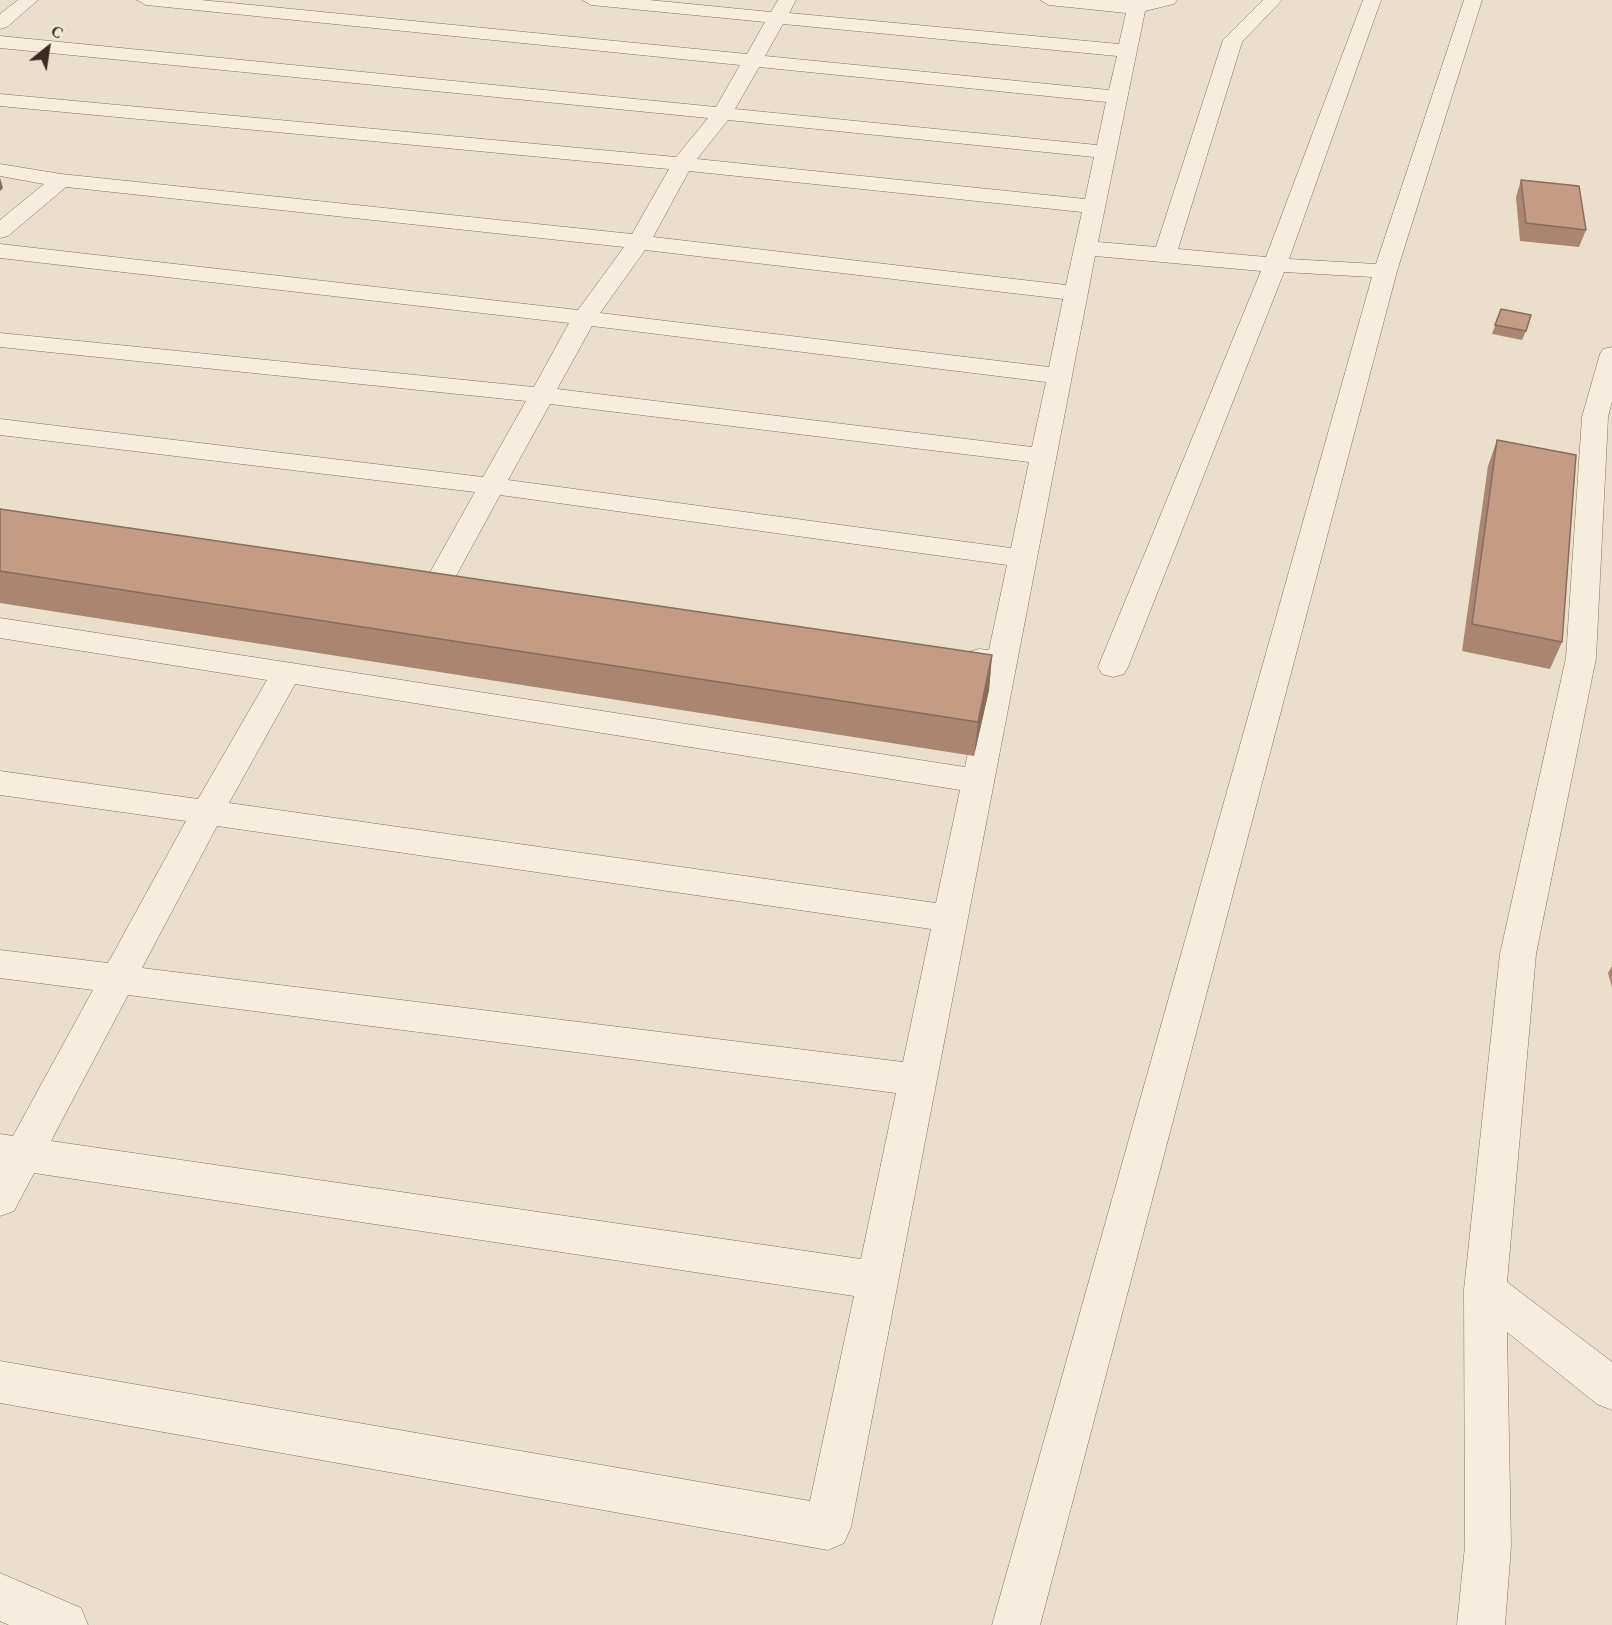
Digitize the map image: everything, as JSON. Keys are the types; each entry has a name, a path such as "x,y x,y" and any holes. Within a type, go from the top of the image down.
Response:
{"lane":[{"path":"0,23 29,0"},
{"path":"146,0 1118,97"},
{"path":"591,0 782,9 1127,51"},
{"path":"1049,0 1137,4 1168,0"},
{"path":"1164,255 1233,40 1273,0"},
{"path":"1113,667 1275,266 1372,0"},
{"path":"1016,1625 1385,271 1473,0"},
{"path":"0,1382 828,1527 1022,558 1137,4"},
{"path":"437,585 584,318 639,242 682,164 723,113 782,9"},
{"path":"0,42 1106,152"},
{"path":"0,100 682,164 1094,207"},
{"path":"0,170 61,180 639,242 1076,293"},
{"path":"0,231 61,180"},
{"path":"1085,248 1275,266 1385,271"},
{"path":"0,251 584,318 1059,376"},
{"path":"0,340 542,395 1043,456"},
{"path":"1481,1625 1488,1546 1485,1290 1518,954 1581,658 1595,417 1612,354"},
{"path":"0,427 491,486 1022,558"},
{"path":"0,628 978,781"},
{"path":"955,655 1002,662"},
{"path":"0,1198 12,1153 117,979 286,673"},
{"path":"0,783 950,918"},
{"path":"0,964 918,1080"},
{"path":"12,1153 878,1281"},
{"path":"1485,1290 1612,1389"},
{"path":"0,1597 64,1625"}],"building":[{"path":"1521,180 1579,186 1586,230 1526,223"},
{"path":"1501,309 1531,315 1526,331 1495,325"},
{"path":"1497,440 1576,455 1562,642 1472,624"},
{"path":"0,509 992,655 978,722 0,571"}]}
